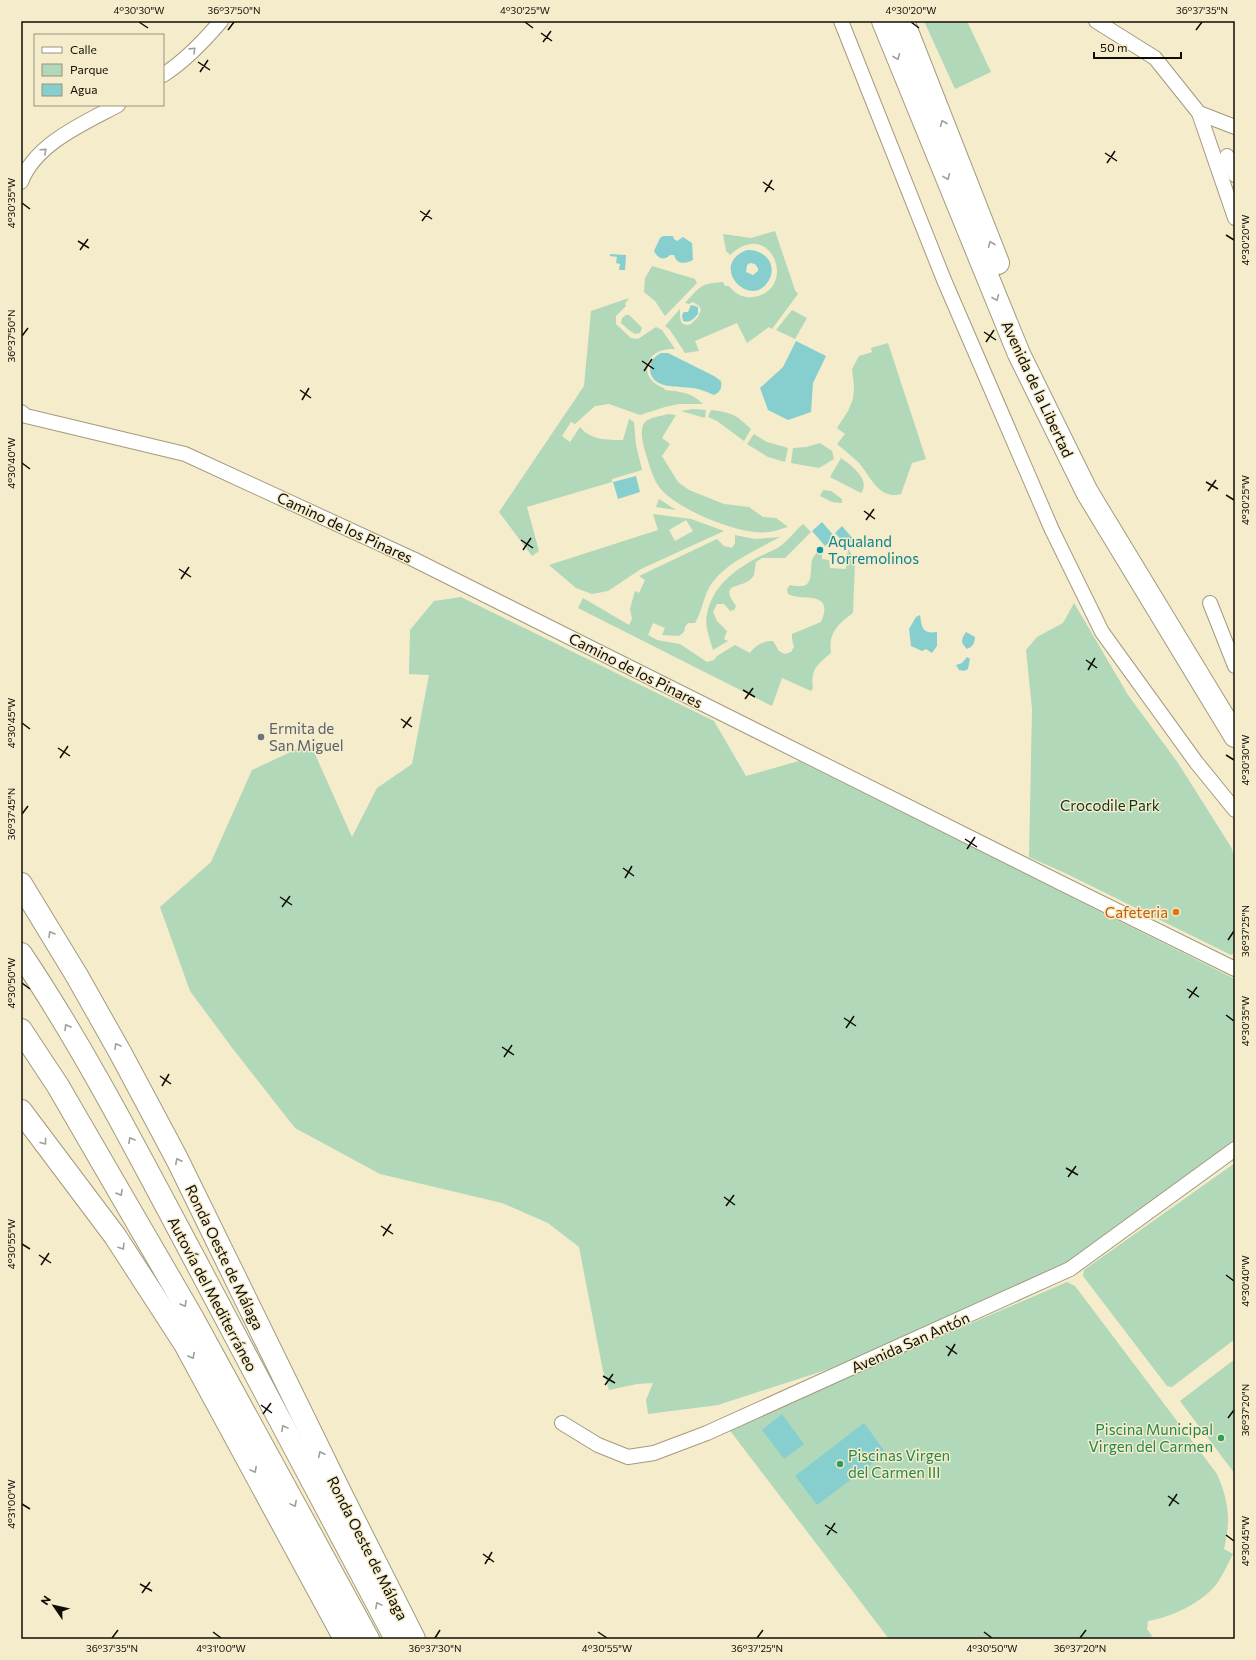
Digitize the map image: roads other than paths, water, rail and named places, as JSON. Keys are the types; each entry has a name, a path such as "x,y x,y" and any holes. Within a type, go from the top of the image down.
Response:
{"main road":[{"name":"Avenida de la Libertad","path":"883,21 1019,354 1087,492 1235,736"},
{"name":"Avenida de la Libertad","path":"903,21 1032,349 1100,488 1235,712"},
{"name":"Ronda Oeste de Málaga","path":"21,884 77,976 114,1041 177,1159 341,1494 414,1639"},
{"name":"Autovía del Mediterráneo","path":"21,954 87,1060 161,1196 396,1639"},
{"name":"Autovía del Mediterráneo","path":"21,1030 58,1086 192,1317 368,1639"},
{"path":"21,1111 115,1236 185,1344 344,1639"}],"street":[{"path":"164,74 176,66 209,35 221,21"},
{"path":"841,21 944,280 1052,530 1102,632 1196,762 1235,810"},
{"path":"1096,21 1155,58 1199,113 1235,218"},
{"path":"21,182 23,176 42,151 80,125 116,106"},
{"path":"1199,113 1235,127"},
{"path":"1227,156 1235,175"},
{"name":"Camino de los Pinares","path":"21,412 26,416 185,454 413,559 1066,886 1235,968"},
{"path":"1210,603 1235,666"},
{"name":"Avenida San Antón","path":"562,1424 598,1445 628,1457 654,1453 707,1433 1070,1269 1235,1149"}],"water":[{"path":"663,236 673,236 677,241 683,237 692,243 693,260 682,263 677,261 674,255 670,255 666,258 659,257 654,251 660,238"},
{"path":"747,250 753,250 767,258 772,268 771,274 769,280 761,289 752,291 744,289 736,283 732,275 731,266 736,257","holes":["750,263 755,264 758,271 753,275 746,272 747,265"]},
{"path":"610,254 626,255 625,270 619,270 620,264 616,263 617,257 610,256"},
{"path":"691,305 698,307 698,314 690,321 685,322 683,321 682,315 684,312 688,312"},
{"path":"796,341 826,356 813,383 811,412 788,420 768,410 760,388 783,367"},
{"path":"661,353 668,353 714,376 721,381 720,391 714,395 696,388 673,387 654,380 651,374 651,362"},
{"path":"636,476 640,492 618,499 613,482"},
{"path":"822,522 835,537 825,546 812,531"},
{"path":"842,526 854,540 847,546 835,533"},
{"path":"920,615 922,627 926,631 937,632 937,646 932,653 926,649 922,651 911,646 909,629 916,617"},
{"path":"966,632 975,637 975,641 971,647 967,649 963,645 962,641"},
{"path":"967,657 970,659 968,669 964,671 959,670 956,665 962,663"},
{"name":"Piscinas Virgen del Carmen III","path":"782,1414 804,1444 784,1459 762,1430"},
{"name":"Piscinas Virgen del Carmen III","path":"864,1423 886,1453 817,1505 795,1476"}],"place":[{"name":"Aqualand Torremolinos","path":"820,550"},
{"name":"Ermita de San Miguel","path":"261,737"},
{"name":"Cafeteria","path":"1176,912"},
{"name":"Piscina Municipal Virgen del Carmen","path":"1221,1438"},
{"name":"Piscinas Virgen del Carmen III","path":"840,1464"}],"park label":[{"name":"Crocodile Park","path":"1110,805"}]}
